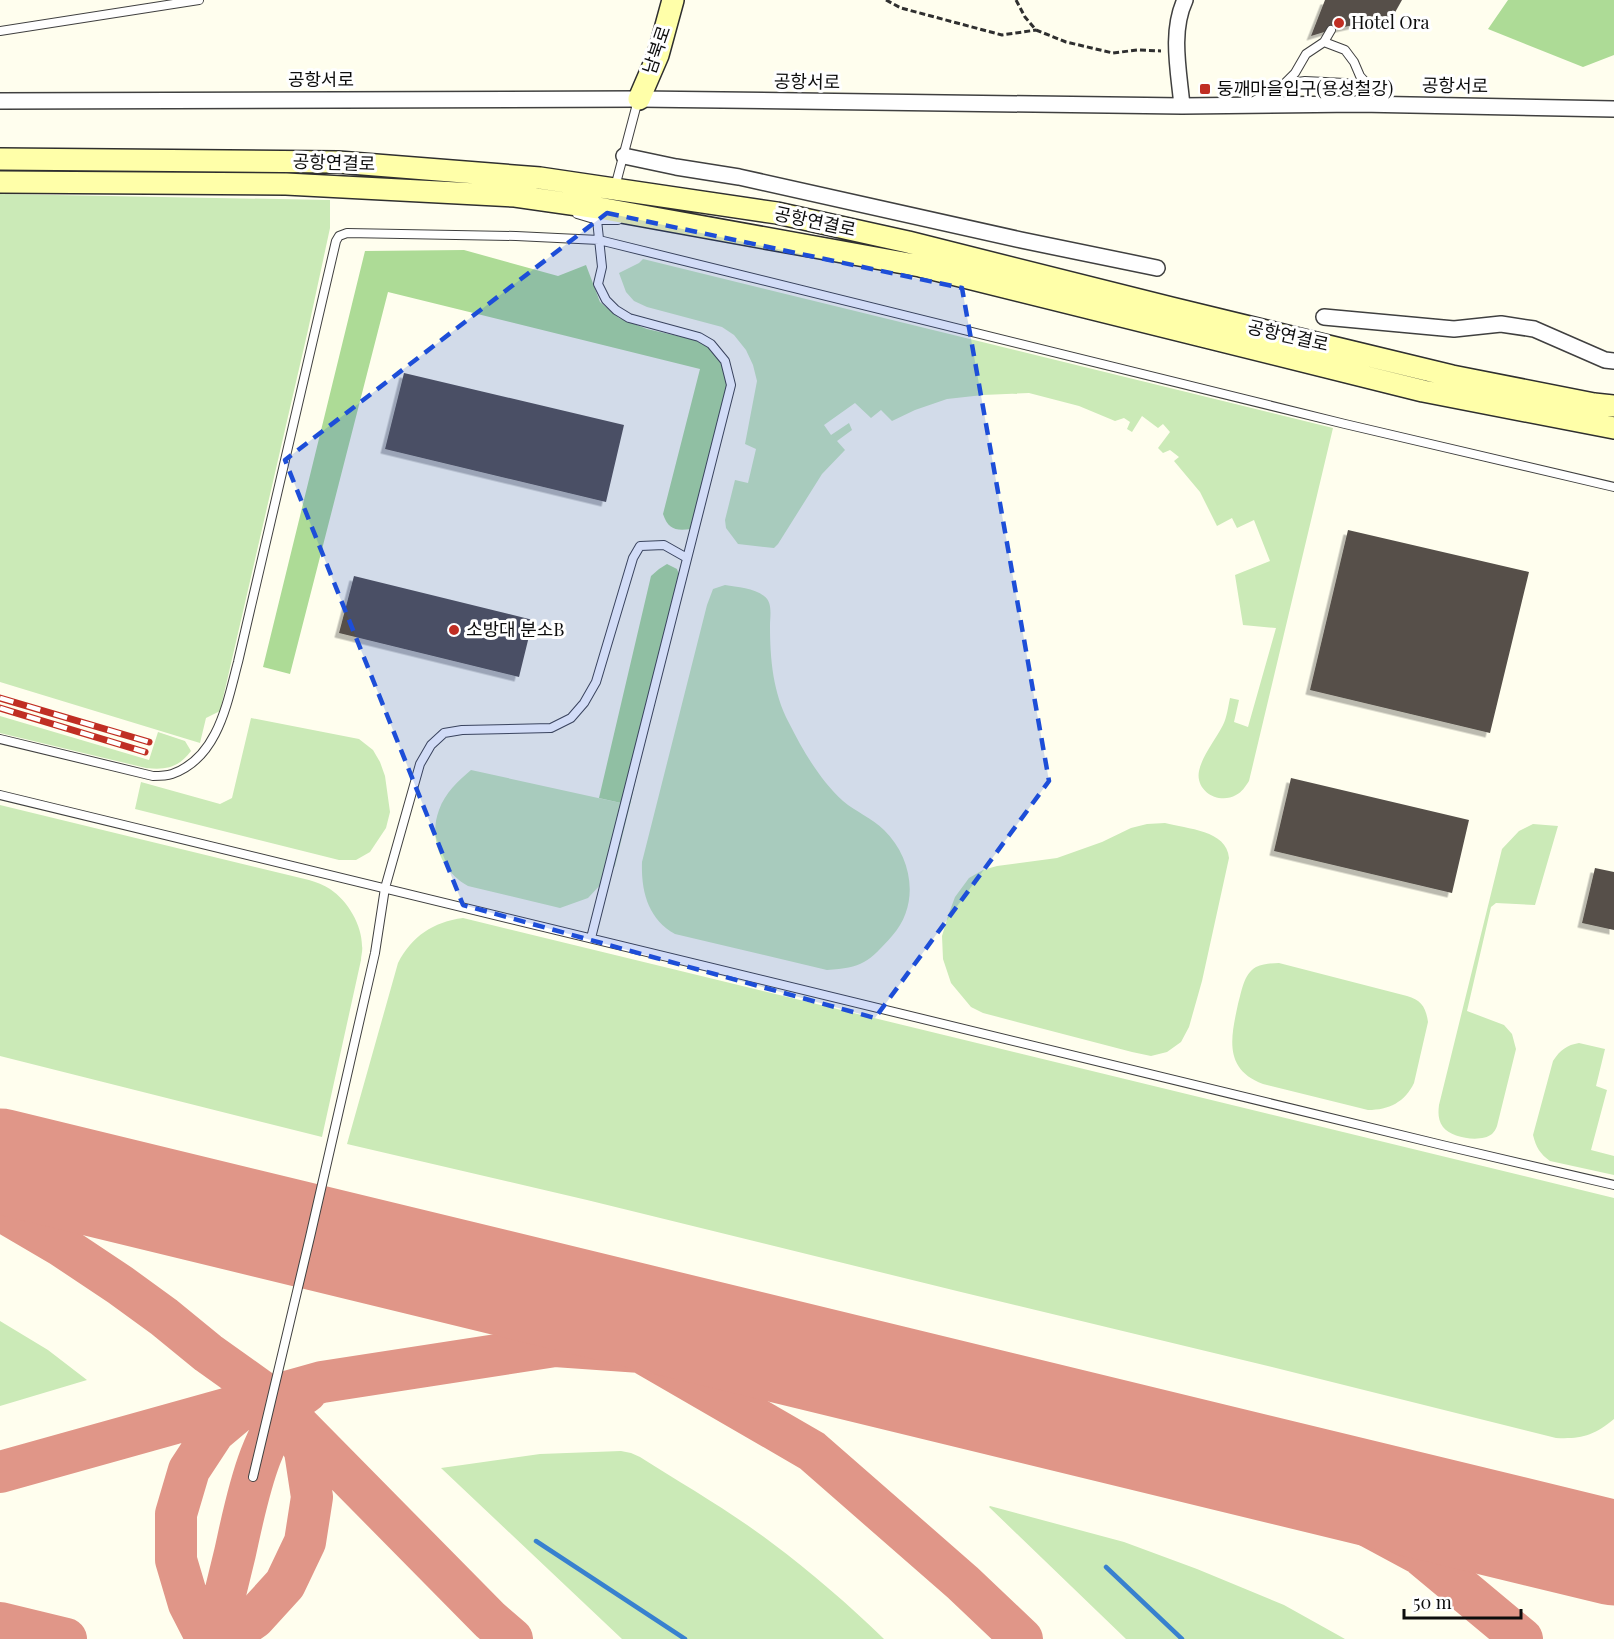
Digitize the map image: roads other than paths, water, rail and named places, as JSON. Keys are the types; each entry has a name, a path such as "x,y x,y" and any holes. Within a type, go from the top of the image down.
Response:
{"street":[{"name":"남북로","path":"639,99 658,55 673,0"},
{"path":"1182,106 1177,29 1179,12 1185,0"},
{"name":"공항서로","path":"0,101 639,99 1614,109"},
{"path":"624,156 739,177 1157,268"},
{"name":"공항연결로","path":"0,159 338,162 540,178 777,213 908,242 1441,373 1614,406"},
{"name":"공항연결로","path":"0,182 286,184 515,196 599,208 920,266 1423,391 1614,428"},
{"path":"1324,317 1454,329 1501,324 1534,329 1605,360 1614,361"}],"lane":[{"path":"0,31 199,0"},
{"path":"1246,106 1284,84 1295,73 1305,54 1324,42 1331,30"},
{"path":"1324,42 1345,50 1360,76 1392,105"},
{"path":"1284,84 1305,81 1370,87"},
{"path":"614,189 639,99"},
{"path":"515,196 597,220 663,220"},
{"path":"591,938 731,385 725,361 711,344 699,337 629,318 606,300 598,284 602,267 597,220"},
{"path":"0,739 153,776 170,775 184,769 205,751 225,712 336,241 339,236 347,233 599,240 1345,424 1614,487"},
{"path":"253,1477 375,953 385,888 420,764 431,745 444,734 462,730 551,728 571,718 584,703 596,682 633,558 640,546 664,545 687,558"},
{"path":"0,795 1614,1185"}],"waterway":[{"path":"536,1541 685,1639"},
{"path":"1106,1567 1182,1639"}],"railway":[{"path":"0,698 149,742"},
{"path":"0,708 145,752"}],"place":[{"name":"Hotel Ora","path":"1339,23"},
{"name":"둥깨마을입구(용성철강)","path":"1205,89"},
{"name":"소방대 분소B","path":"454,630"}]}
